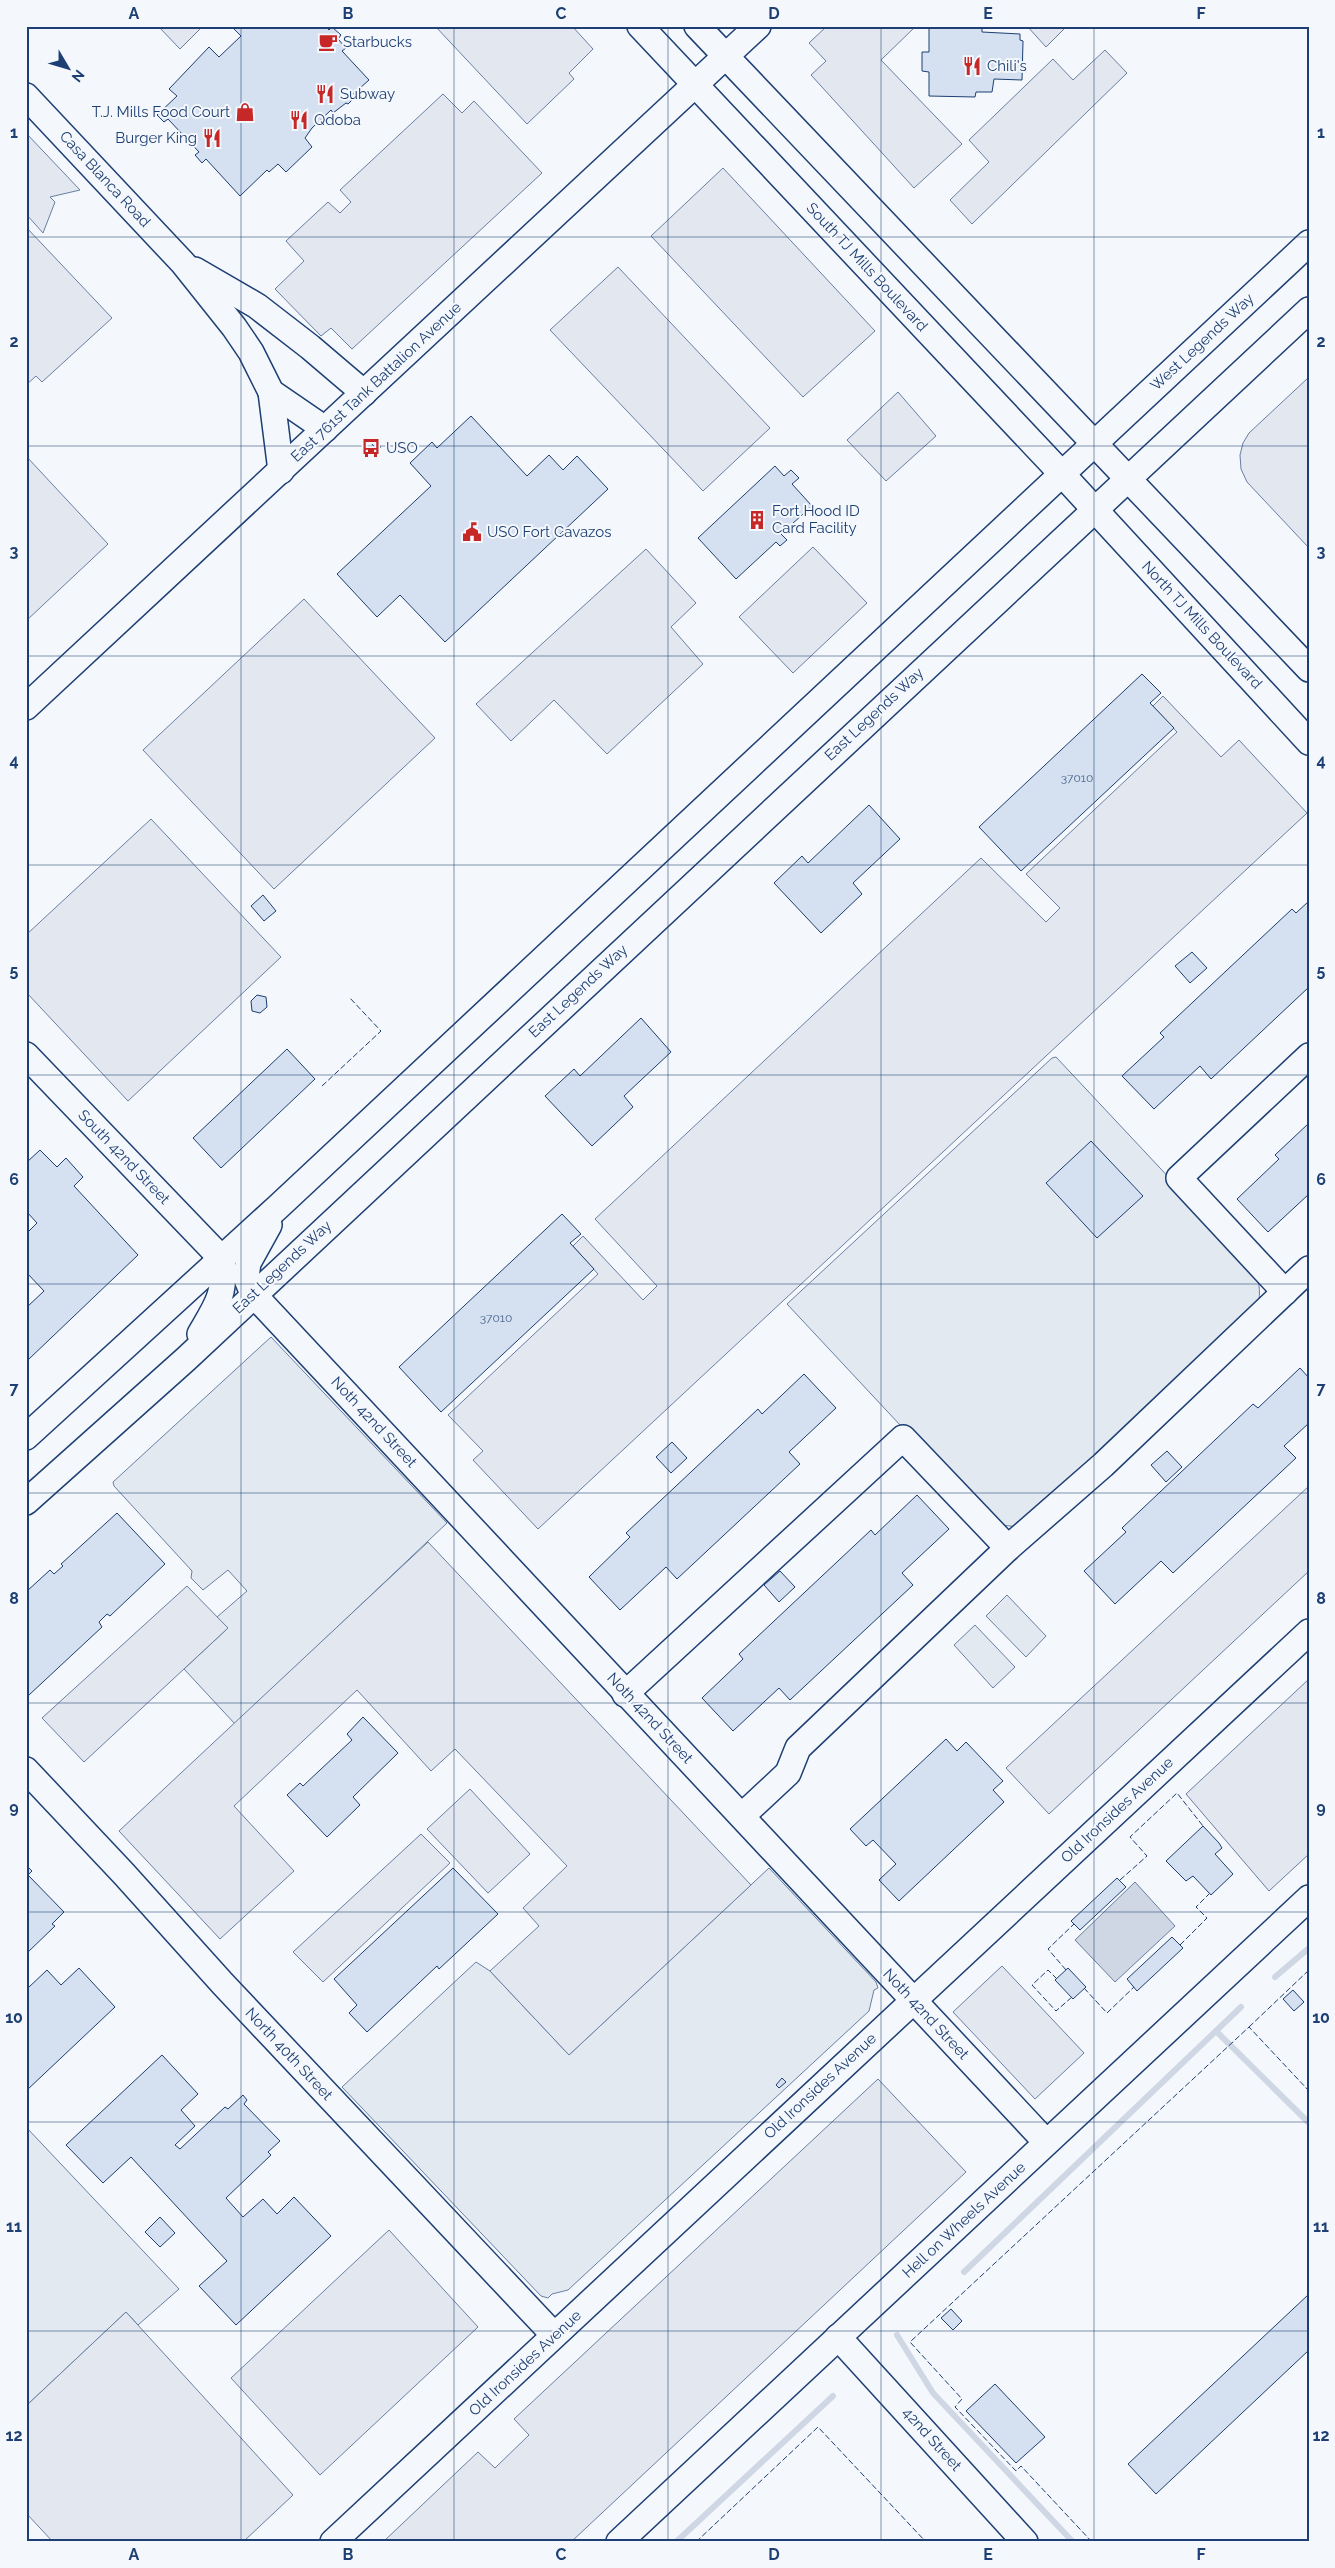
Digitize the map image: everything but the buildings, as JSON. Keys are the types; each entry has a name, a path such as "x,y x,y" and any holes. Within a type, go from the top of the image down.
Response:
{"street":[{"name":"South TJ Mills Boulevard","path":"640,26 1094,509"},
{"path":"697,26 903,244 1095,442 1309,670"},
{"name":"East 761st Tank Battalion Avenue","path":"26,707 758,26"},
{"name":"Casa Blanca Road","path":"26,96 183,263 238,333 271,392 281,471"},
{"name":"West Legends Way","path":"1095,442 1309,243"},
{"name":"Casa Blanca Road","path":"183,263 256,306 310,346 364,393"},
{"path":"1128,478 1309,310"},
{"name":"Casa Blanca Road","path":"271,392 325,429"},
{"path":"26,1437 279,1206 1095,442"},
{"name":"East Legends Way","path":"26,1502 186,1358 1128,478"},
{"name":"North TJ Mills Boulevard","path":"1094,509 1309,742"},
{"name":"South 42nd Street","path":"26,1055 222,1259"},
{"path":"1285,1292 1179,1178 1309,1056"},
{"path":"253,1294 246,1277 248,1263 279,1206"},
{"path":"186,1358 220,1300 224,1280 222,1259"},
{"path":"742,1816 788,1773 798,1748 1008,1548 1103,1466 1309,1270"},
{"name":"Noth 42nd Street","path":"253,1294 440,1492 625,1694 742,1816 1046,2142"},
{"path":"625,1694 903,1438 1008,1548"},
{"name":"Old Ironsides Avenue","path":"333,2542 1309,1632"},
{"name":"North 40th Street","path":"26,1770 124,1874 223,1984 554,2335"},
{"name":"Hell on Wheels Avenue","path":"619,2542 1309,1898"},
{"name":"42nd Street","path":"838,2337 1025,2542"}],"shaded area":[{"path":"158,26 203,26 180,49"},
{"path":"435,26 572,26 593,49 569,73 574,79 527,124"},
{"path":"827,26 916,26 881,60 962,144 914,188 811,75 826,61 809,43"},
{"path":"1027,26 1067,26 1046,47"},
{"path":"1105,50 1127,73 972,224 950,200 989,162 969,140 1053,59 1073,80"},
{"path":"443,94 462,113 474,101 542,173 352,349 331,328 321,336 275,289 304,261 286,241 328,202 340,213 351,202 340,190"},
{"path":"26,133 80,190 50,197 55,202 43,233 26,214"},
{"path":"723,168 875,331 803,397 651,236"},
{"path":"26,227 112,318 42,382 36,376 26,385"},
{"path":"618,267 770,428 703,491 550,330"},
{"path":"1309,377 1309,548 1247,482 1241,469 1240,455 1243,443 1249,433"},
{"path":"898,392 936,436 886,481 847,440"},
{"path":"26,456 108,544 26,621"},
{"path":"813,547 867,603 793,673 739,617"},
{"path":"646,549 696,603 671,627 703,664 607,754 554,700 511,741 476,704"},
{"path":"304,599 435,738 274,889 143,750"},
{"path":"1163,696 1221,757 1239,740 1307,813 538,1529 473,1460 483,1451 448,1415 598,1274 573,1246 583,1236 643,1300 657,1286 595,1219 981,858 1046,922 1060,908 1026,874 1177,732 1153,706"},
{"path":"151,819 281,957 128,1101 26,992 26,935"},
{"path":"1056,1057 1249,1263 1257,1279 1259,1301 1258,1308 1018,1527 1002,1525 986,1517 787,1304 1052,1058"},
{"path":"271,1337 447,1523 235,1724 184,1669 227,1629 217,1617 247,1591 228,1570 203,1590 191,1578 192,1571 114,1486 113,1482"},
{"path":"1309,1486 1309,1571 1049,1814 1006,1768"},
{"path":"428,1542 751,1885 569,2055 490,1971 539,1926 523,1908 567,1866 455,1749 431,1771 357,1690 234,1806 294,1871 220,1939 119,1831"},
{"path":"187,1586 228,1628 84,1762 42,1718"},
{"path":"1007,1595 1046,1636 1026,1657 986,1616"},
{"path":"975,1625 1015,1667 993,1688 954,1645"},
{"path":"1309,1679 1309,1854 1269,1891 1186,1794"},
{"path":"470,1789 530,1854 488,1893 427,1829"},
{"path":"421,1834 450,1863 323,1982 293,1952"},
{"path":"769,1868 876,1982 878,1988 874,1990 869,2011 568,2290 552,2294 548,2298 541,2296 342,2087 476,1962 490,1971 569,2055"},
{"path":"1135,1882 1175,1926 1115,1982 1075,1940"},
{"path":"1002,1966 1084,2053 1035,2099 953,2012"},
{"path":"878,2079 966,2172 571,2542 383,2542 478,2452 495,2468 529,2435 514,2419"},
{"path":"26,2127 179,2289 138,2325 126,2312 26,2406"},
{"path":"389,2230 478,2327 320,2475 231,2378"},
{"path":"126,2312 293,2495 243,2542 53,2542 26,2513 26,2406"}],"waterway":[{"path":"1275,1977 1309,1948"},
{"path":"964,2272 1241,2007"},
{"path":"1216,2031 1309,2123"},
{"path":"897,2335 933,2393 1073,2542"},
{"path":"676,2542 833,2396"}],"fence":[{"path":"322,1086 381,1031 349,997"},
{"path":"1120,1880 1147,1856 1130,1837 1177,1793 1203,1826"},
{"path":"1180,1945 1207,1918 1196,1907 1209,1894"},
{"path":"1066,1970 1048,1949 1074,1924"},
{"path":"1057,1979 1048,1970 1032,1985 1056,2011 1072,1997"},
{"path":"1249,2027 1309,1970"},
{"path":"1084,1988 1107,2013 1134,1987"},
{"path":"1092,2542 1021,2466 1016,2471 955,2407 962,2399 910,2342 1249,2027 1309,2091"},
{"path":"696,2542 818,2427 926,2542"}],"place":[{"name":"Starbucks","path":"328,42"},
{"name":"Chili's","path":"972,66"},
{"name":"Subway","path":"325,94"},
{"name":"T.J. Mills Food Court","path":"245,112"},
{"name":"Qdoba","path":"299,120"},
{"name":"Burger King","path":"212,138"},
{"name":"USO","path":"371,448"},
{"name":"Fort Hood ID Card Facility","path":"757,520"},
{"name":"USO Fort Cavazos","path":"472,532"}]}
